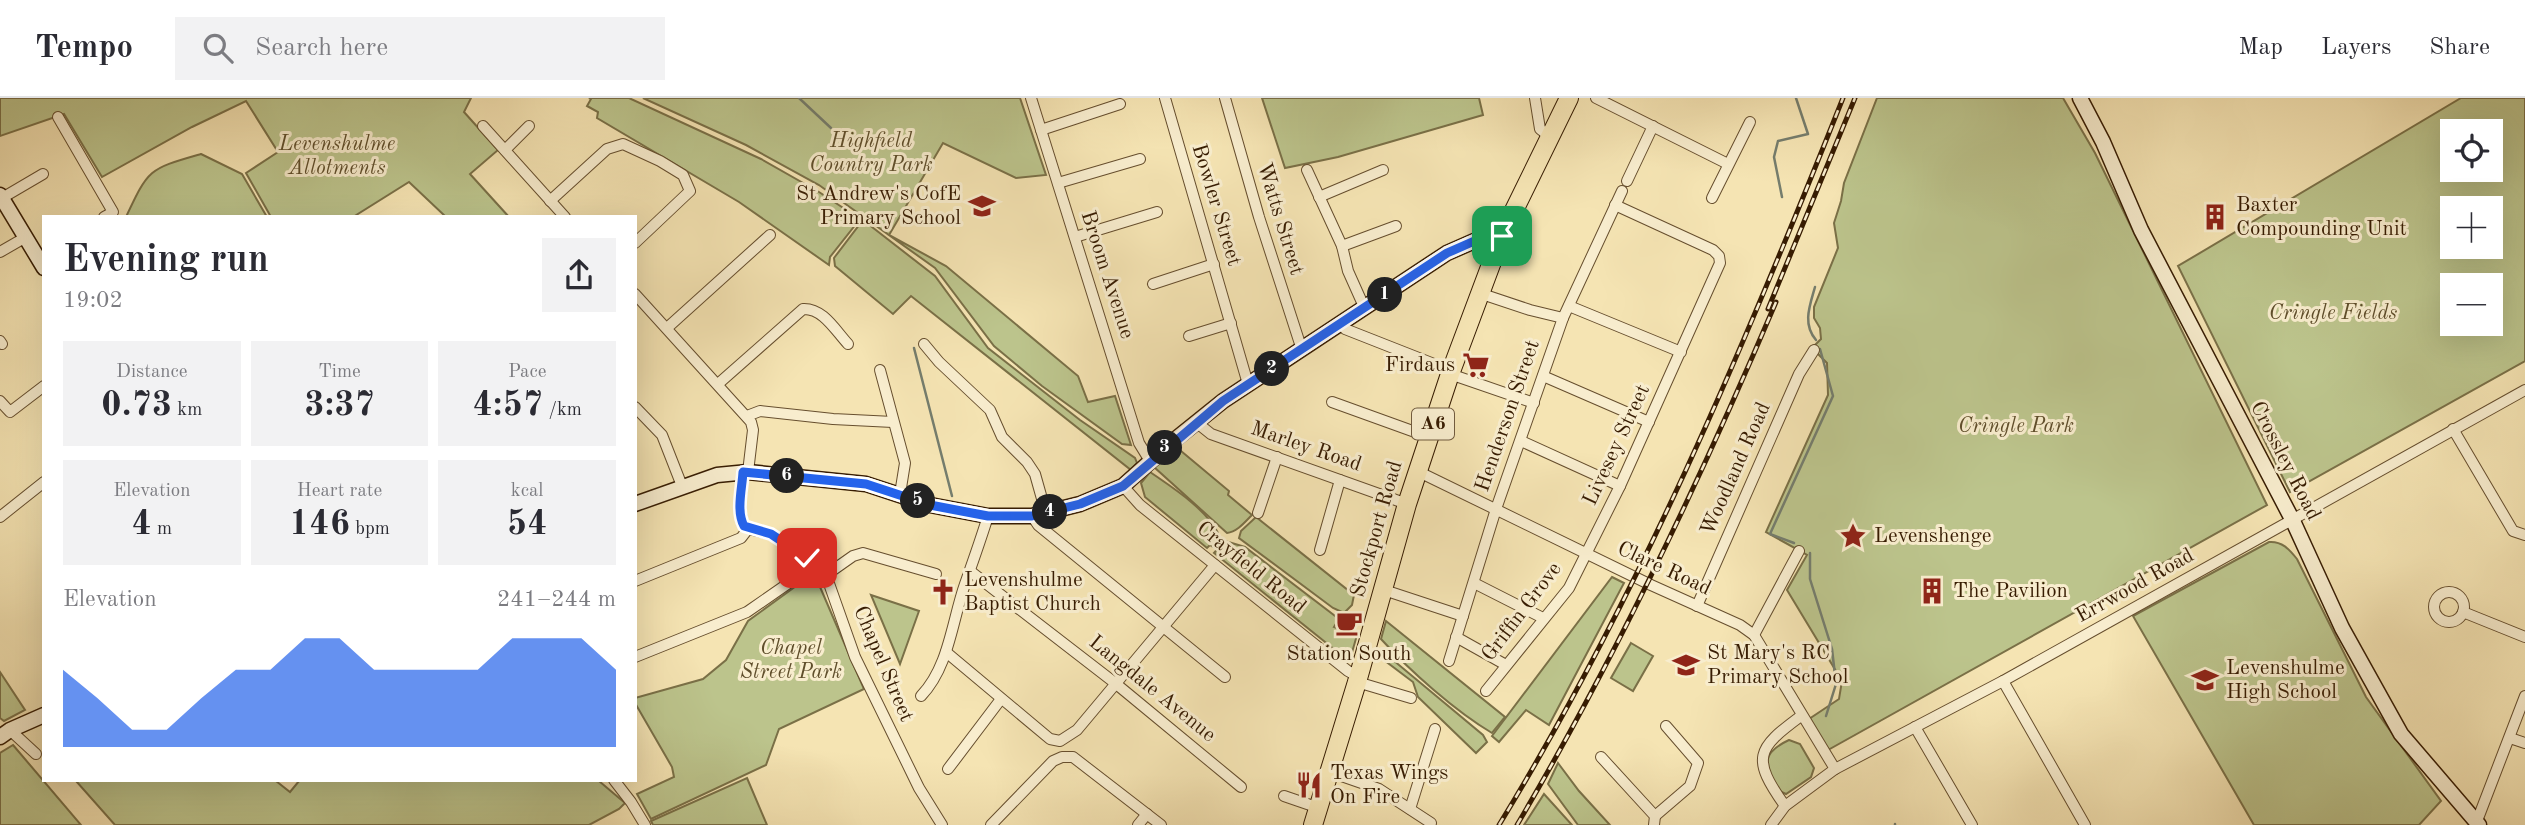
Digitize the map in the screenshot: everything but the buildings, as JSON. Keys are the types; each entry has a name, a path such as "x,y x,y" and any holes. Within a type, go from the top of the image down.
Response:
{"highway":[{"name":"Stockport Road","path":"1316,816 1417,471 1450,374 1502,236 1569,98"}],"main road":[{"name":"Crossley Road","path":"2080,98 2103,142 2141,230 2293,521 2342,628 2401,734 2478,823"},
{"path":"1,197 26,237 40,252"},
{"path":"637,503 717,475 745,472 848,481 874,486 946,509 988,516 1039,515 1080,504 1127,482 1196,422 1248,384 1457,247 1488,235 1502,236"},
{"path":"4,732 42,716"}],"street":[{"name":"Broom Avenue","path":"1031,98 1141,450 1152,459"},
{"name":"Bowler Street","path":"1165,98 1248,384"},
{"name":"Watts Street","path":"1225,98 1263,230 1302,350"},
{"path":"1535,98 1538,124 1549,136"},
{"path":"1596,98 1728,164"},
{"path":"1041,130 1120,104"},
{"path":"58,117 108,215"},
{"path":"1712,198 1750,122"},
{"path":"483,126 563,215"},
{"path":"505,150 529,126"},
{"path":"1627,181 1653,127"},
{"path":"550,201 607,149 623,144 684,175 690,191 637,241"},
{"path":"1058,183 1140,159"},
{"path":"1307,170 1342,246 1348,271 1365,309"},
{"path":"1319,197 1383,170"},
{"path":"1,197 43,174"},
{"name":"Henderson Street","path":"1448,661 1496,509 1563,318 1622,191"},
{"name":"Livesey Street","path":"1587,554 1720,263 1719,256 1713,250 1615,205"},
{"path":"1075,237 1157,212"},
{"path":"1342,246 1396,226"},
{"path":"667,328 770,236"},
{"path":"0,252 26,237"},
{"path":"1153,284 1214,264"},
{"path":"1479,293 1563,318"},
{"path":"637,296 747,415 753,430 745,472 741,519 748,529 741,538 637,580"},
{"path":"1569,306 1681,352"},
{"path":"718,384 803,309 815,309 836,337 848,344"},
{"path":"1189,336 1231,323"},
{"path":"1341,324 1345,329 1434,364"},
{"path":"924,344 937,367 990,410 1002,437 1031,468 1038,482 1038,525 1225,677"},
{"name":"Woodland Road","path":"1697,606 1799,374 1814,350"},
{"path":"880,370 905,463 900,494"},
{"path":"1450,374 1534,403"},
{"path":"1543,376 1649,422"},
{"path":"0,401 10,412 42,388"},
{"name":"Errwood Road","path":"1771,825 1785,806 1835,769 2003,681 2525,390"},
{"path":"1332,402 1429,437"},
{"path":"747,415 760,411 893,422"},
{"path":"639,418 662,435 682,486"},
{"name":"Marley Road","path":"1196,422 1211,434 1407,504"},
{"path":"2453,429 2513,531 2525,536"},
{"path":"1521,441 1620,486"},
{"path":"1258,513 1277,457"},
{"name":"Clare Road","path":"1417,471 1740,625 1754,635"},
{"path":"1320,550 1340,480"},
{"name":"Crayfield Road","path":"1127,482 1140,505 1358,679 1411,698"},
{"path":"0,517 42,484"},
{"path":"921,696 931,686 946,652 988,516"},
{"name":"Chapel Street","path":"748,529 774,530 826,575 855,657 919,788 940,824"},
{"path":"1799,551 1754,635 1835,769"},
{"path":"826,575 853,556 863,553 936,574"},
{"name":"Griffin Grove","path":"1486,691 1569,587 1587,554"},
{"path":"637,656 747,611 806,571 813,562"},
{"path":"946,652 1050,739 1060,741 1077,730 1214,565"},
{"name":"Langdale Avenue","path":"970,571 1115,683 1241,788"},
{"path":"1474,583 1543,618"},
{"path":"1384,590 1463,616"},
{"path":"2463,612 2525,638"},
{"path":"1456,638 1506,665"},
{"path":"2003,681 2085,825"},
{"path":"2478,823 2525,696"},
{"path":"948,769 1002,699"},
{"path":"1785,806 1765,779 1762,756 1772,738 1801,716"},
{"path":"1601,757 1655,820 1690,786 1698,764 1666,726"},
{"path":"1915,727 1972,825"},
{"path":"1410,809 1435,729"},
{"path":"4,732 36,754"},
{"path":"2510,738 2525,743"},
{"path":"991,825 1044,769 1062,757 1073,757 1081,761 1161,825"},
{"path":"1330,772 1379,789 1431,823"},
{"path":"616,782 645,825"},
{"path":"1284,796 1316,816"},
{"path":"1138,825 1147,814"}],"green space":[{"name":"Levenshulme Allotments","path":"0,98 471,98 464,112 498,150 470,174 507,215 444,215 409,182 356,215 270,215 246,173 278,152 246,101 192,127 102,177 64,114 0,136"},
{"path":"589,98 629,98 761,159 860,219 830,257 829,265 739,202 597,118 598,112 587,106 591,99"},
{"name":"Highfield Country Park","path":"643,98 1020,98 1046,175 1016,178 943,143 889,235 946,266 1078,376 1088,402 1115,396 1131,445 1122,444 1042,386 994,346 935,268 819,185 746,145"},
{"path":"1262,98 1479,98 1483,115 1338,157 1285,168"},
{"name":"Cringle Park","path":"1877,98 2063,98 2095,153 2267,505 1828,750 1809,719 1839,699 1842,681 1787,590 1807,555 1766,532 1828,395 1827,363 1814,350 1814,346 1821,339 1820,328 1814,318 1814,307 1838,248 1834,223 1844,183"},
{"name":"Cringle Fields","path":"2461,98 2525,98 2525,361 2290,492 2178,266"},
{"path":"201,154 242,174 266,215 127,215 146,179 171,163"},
{"path":"863,220 935,276 988,348 1080,420 1135,458 1137,463 1131,470 911,296 893,314 835,266 834,258"},
{"path":"1175,451 1181,451 1229,491 1228,495 1252,515 1237,529 1227,533 1154,467"},
{"path":"1150,472 1188,499 1205,515 1218,533 1213,547 1210,545 1207,548 1145,497 1141,483"},
{"path":"1256,517 1354,595 1352,605 1344,613 1333,608 1239,538 1241,531"},
{"path":"1225,541 1245,547 1339,619 1334,627 1357,635 1351,656 1345,658 1214,553"},
{"name":"Levenshulme High School","path":"2269,542 2281,544 2297,559 2366,697 2441,801 2419,825 2254,825 2133,616"},
{"name":"Chapel Street Park","path":"814,573 864,689 779,729 766,765 651,819 637,794 674,777 672,767 637,706 637,697 703,679 726,660 748,621"},
{"path":"1612,577 1624,583 1549,725 1526,710 1499,742 1492,736"},
{"path":"871,595 919,611 900,664"},
{"path":"1386,621 1505,717 1492,733 1448,702 1381,639"},
{"path":"1631,643 1653,656 1633,691 1611,678"},
{"path":"1377,650 1393,660 1483,735 1487,742 1476,753 1418,697 1413,682 1376,654"},
{"path":"0,672 25,710 4,721 0,718"},
{"path":"1789,740 1800,744 1814,768 1811,777 1786,794 1775,789 1768,760 1774,749"},
{"path":"13,745 81,825 0,825 0,753"},
{"path":"1558,763 1610,825 1578,825 1548,784"},
{"path":"747,778 767,825 653,825 651,821"},
{"path":"77,782 277,782 290,792 298,782 600,782 625,803 589,825 115,825"},
{"path":"1544,794 1572,825 1524,825"}],"waterway":[{"path":"799,98 831,128"},
{"path":"1782,197 1774,157 1778,141 1808,134 1796,98"},
{"path":"1815,287 1808,321 1816,340"},
{"path":"914,348 952,496"},
{"path":"1794,543 1770,534 1833,396 1820,349"},
{"path":"1810,553 1810,579 1832,649 1836,684 1826,716"}],"railway":[{"path":"1499,825 1598,650 1643,560 1728,377 1843,98"},
{"path":"1768,309 1855,98"},
{"path":"1517,825 1589,698 1655,568 1776,302"}],"place":[{"name":"St Andrew's CofE Primary School","path":"982,206"},
{"name":"Baxter Compounding Unit","path":"2215,217"},
{"name":"Firdaus","path":"1476,365"},
{"name":"Levenshenge","path":"1853,536"},
{"name":"The Pavilion","path":"1932,591"},
{"name":"Levenshulme Baptist Church","path":"943,592"},
{"name":"Station South","path":"1349,623"},
{"name":"St Mary's RC Primary School","path":"1686,665"},
{"name":"Levenshulme High School","path":"2205,680"},
{"name":"Texas Wings On Fire","path":"1309,785"}],"route":[{"path":"807,558 771,534 744,526 740,505 743,472 866,484 930,505 988,516 1032,516 1080,504 1123,486 1223,401 1447,253 1488,235 1502,236"}]}
